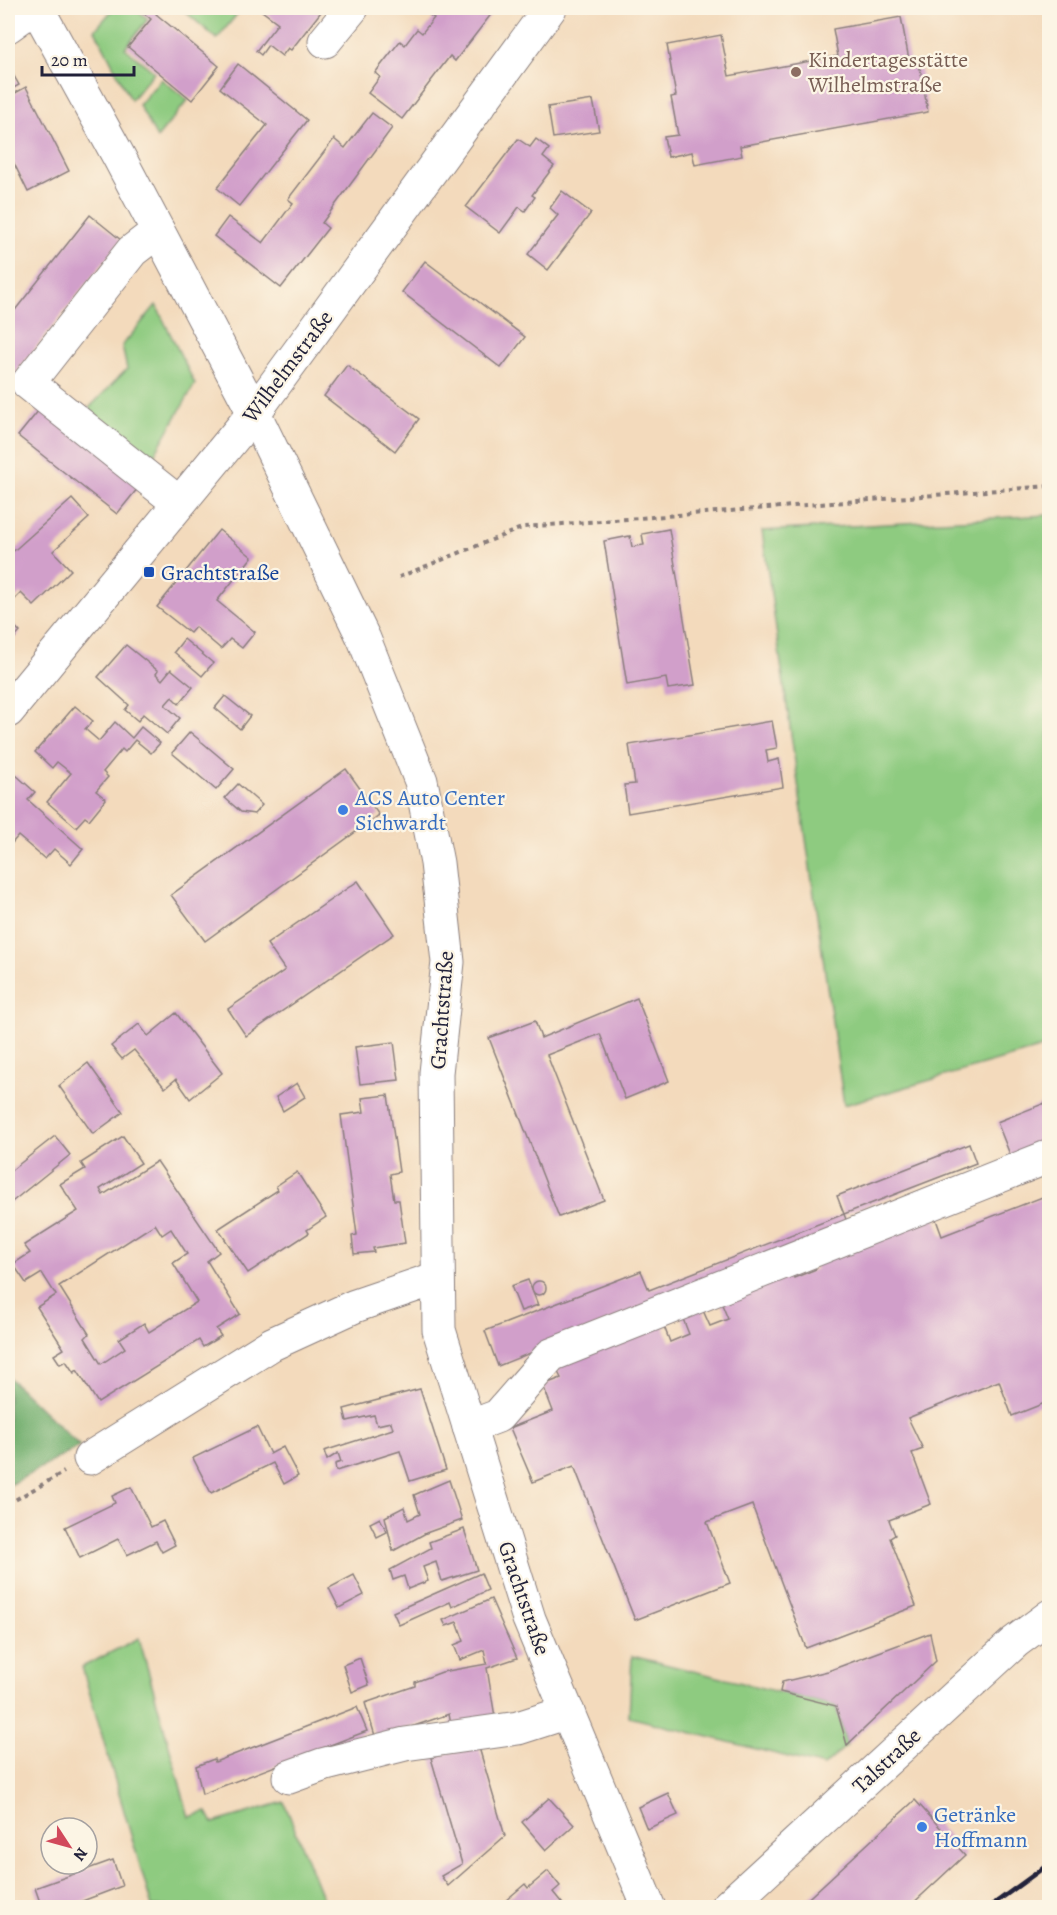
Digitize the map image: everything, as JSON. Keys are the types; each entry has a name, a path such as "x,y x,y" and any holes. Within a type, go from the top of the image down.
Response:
{"street":[{"path":"8,26 35,8"},
{"name":"Grachtstraße","path":"35,8 158,231 254,413 364,639 421,781 430,817 448,963 436,1073 439,1330 529,1619 649,1908"},
{"path":"325,41 352,8"},
{"name":"Wilhelmstraße","path":"8,711 254,413 545,10"},
{"path":"158,231 132,251 28,383 178,503"},
{"path":"469,1427 498,1416 551,1355 1050,1156"},
{"path":"90,1458 272,1344 355,1306 437,1278"},
{"name":"Talstraße","path":"726,1908 1006,1649 1050,1616"},
{"path":"289,1778 322,1765 405,1744 518,1728 568,1712"}],"path":[{"path":"399,577 524,527 1050,486"},
{"path":"8,1504 90,1458"}],"green space":[{"path":"114,8 134,8 148,19 125,48 154,72 131,100 95,30"},
{"path":"181,8 242,8 217,39"},
{"path":"161,79 188,100 157,138 139,105"},
{"path":"156,305 195,384 146,469 88,409 127,369 122,346"},
{"path":"1049,515 1049,1046 844,1105 762,531"},
{"path":"8,1377 80,1446 8,1486"},
{"path":"139,1638 189,1817 207,1812 213,1823 284,1802 326,1907 152,1907 82,1667"},
{"path":"632,1656 836,1706 847,1745 824,1766 629,1717"}],"building":[{"path":"137,8 162,8 156,14 219,66 192,100 128,47 151,19"},
{"path":"258,8 324,8 291,50 288,48 282,56 268,45 261,55 256,51 278,23"},
{"path":"433,8 496,8 455,61 450,56 402,119 368,93 380,77 375,73 400,41 405,45 417,29 422,33 434,18 428,14"},
{"path":"901,17 910,65 919,63 928,112 740,146 742,156 695,165 692,152 668,157 664,137 678,135 671,97 676,96 667,45 721,35 729,76 838,56 833,29"},
{"path":"238,64 307,120 239,206 217,188 267,125 220,88"},
{"path":"10,69 19,85 8,91 8,71"},
{"path":"26,87 69,171 28,192 8,151 8,97"},
{"path":"593,100 599,131 553,138 548,107"},
{"path":"372,113 392,128 322,223 328,228 281,288 214,236 228,217 263,243 293,203 288,199 334,139 345,148"},
{"path":"518,139 530,147 536,139 549,149 543,157 554,166 532,195 535,197 525,211 519,207 500,233 466,207"},
{"path":"562,191 591,213 548,270 528,254 558,215 550,208"},
{"path":"90,215 121,240 10,380 8,378 8,319"},
{"path":"425,261 525,337 501,368 402,292"},
{"path":"347,365 419,419 395,451 324,396"},
{"path":"43,405 142,483 117,514 18,436"},
{"path":"72,499 89,518 53,551 71,570 34,606 21,593 8,606 8,556"},
{"path":"669,529 695,685 668,689 666,678 627,685 604,541 630,536 632,547 644,545 642,534"},
{"path":"219,530 252,557 217,601 255,632 242,648 230,639 221,649 195,627 190,633 157,607"},
{"path":"8,619 20,632 8,645"},
{"path":"184,639 213,663 202,676 174,652"},
{"path":"126,645 158,671 156,674 162,680 171,669 193,687 179,704 172,697 165,705 180,718 167,734 143,714 138,721 125,710 129,705 98,677"},
{"path":"225,696 250,716 240,729 215,708"},
{"path":"75,706 93,721 85,729 99,741 115,722 132,738 141,727 160,743 151,753 135,740 125,752 122,749 103,772 108,777 96,791 106,799 89,820 85,817 76,827 47,802 71,773 57,762 52,768 35,752"},
{"path":"772,721 777,748 766,750 768,762 779,759 783,787 628,813 624,785 635,784 629,745"},
{"path":"190,732 234,769 216,790 172,753"},
{"path":"346,769 379,815 205,941 171,895"},
{"path":"16,775 35,792 28,800 83,849 71,864 54,849 45,859 18,836 12,843 8,838 8,783"},
{"path":"238,784 262,805 254,814 241,812 225,798"},
{"path":"358,881 394,934 246,1036 228,1009 285,970 267,944"},
{"path":"637,998 669,1081 625,1099 600,1034 547,1055 604,1200 559,1217 489,1038 535,1021 541,1038"},
{"path":"176,1013 222,1073 190,1099 176,1079 165,1088 134,1050 122,1059 111,1046 139,1024 148,1036"},
{"path":"394,1042 399,1080 360,1084 355,1047"},
{"path":"88,1063 123,1112 93,1134 59,1086"},
{"path":"297,1083 305,1097 283,1111 276,1097"},
{"path":"388,1095 399,1172 390,1174 394,1200 399,1200 405,1243 373,1248 374,1252 354,1254 352,1236 357,1235 341,1115 364,1112 362,1098"},
{"path":"1050,1101 1050,1142 1011,1157 997,1122"},
{"path":"55,1136 70,1155 8,1205 8,1173"},
{"path":"123,1136 141,1163 100,1189 103,1195 157,1161 219,1252 207,1261 240,1314 216,1329 221,1336 203,1347 199,1340 98,1403 77,1370 74,1373 66,1361 60,1364 54,1355 64,1349 37,1307 56,1295 42,1273 26,1283 13,1264 30,1253 24,1245 78,1211 60,1184 85,1169 81,1163","holes":["155,1224 162,1235 171,1229 187,1254 173,1263 197,1302 149,1332 144,1323 119,1339 125,1348 101,1364 85,1338 89,1334 59,1286"]},
{"path":"969,1144 976,1163 844,1214 837,1196"},
{"path":"297,1172 326,1217 307,1230 309,1233 248,1273 218,1229 278,1190 276,1186"},
{"path":"1050,1194 1050,1401 1012,1416 999,1381 908,1418 923,1449 912,1453 931,1504 889,1520 895,1535 890,1538 916,1606 806,1648 752,1505 707,1522 730,1583 635,1620 574,1466 533,1482 510,1428 553,1411 543,1385 561,1378 558,1372 563,1361 662,1321 670,1342 689,1334 681,1314 701,1306 710,1326 728,1319 719,1297 793,1275 794,1278 816,1269 813,1261 934,1214 942,1236"},
{"path":"844,1214 848,1225 498,1366 485,1331 641,1271 649,1290"},
{"path":"528,1280 538,1305 521,1311 511,1286"},
{"path":"539,1281 544,1283 546,1288 544,1293 539,1295 534,1293 532,1288 534,1283"},
{"path":"420,1389 446,1470 410,1481 400,1451 336,1471 335,1464 341,1462 338,1453 327,1460 324,1451 393,1429 391,1422 377,1425 374,1415 347,1421 344,1409"},
{"path":"257,1427 270,1454 283,1447 298,1476 284,1484 273,1463 211,1493 193,1458"},
{"path":"449,1480 462,1520 426,1533 393,1551 385,1517 404,1507 408,1520 420,1514 414,1495"},
{"path":"131,1487 151,1527 163,1521 175,1545 162,1552 156,1541 127,1555 118,1539 80,1558 65,1527 115,1503 112,1496"},
{"path":"380,1518 387,1532 377,1537 370,1523"},
{"path":"464,1529 477,1570 442,1581 436,1562 423,1567 428,1581 408,1589 404,1576 393,1580 390,1570 431,1548 429,1542"},
{"path":"481,1573 488,1590 452,1607 450,1602 399,1625 393,1612"},
{"path":"354,1575 364,1595 339,1608 329,1588"},
{"path":"491,1599 517,1658 487,1668 495,1717 451,1725 449,1714 376,1739 365,1703 415,1686 415,1682 442,1672 487,1664 484,1650 460,1660 454,1645 464,1641 457,1622 446,1626 443,1620"},
{"path":"930,1633 936,1661 847,1745 836,1706 780,1692 782,1682 828,1671"},
{"path":"360,1658 369,1685 352,1692 343,1665"},
{"path":"357,1707 367,1731 202,1794 196,1766 214,1759 215,1762"},
{"path":"478,1744 505,1836 448,1886 441,1876 462,1864 431,1758"},
{"path":"668,1793 678,1815 647,1829 638,1807"},
{"path":"549,1798 574,1825 546,1850 522,1822"},
{"path":"915,1800 965,1855 908,1908 798,1908"},
{"path":"113,1860 122,1886 64,1908 42,1908 35,1888 68,1876 99,1876 99,1865"},
{"path":"548,1871 560,1886 553,1892 566,1908 510,1908 505,1901 525,1884 528,1888"}],"railway":[{"path":"988,1908 1050,1863"}],"place":[{"name":"Kindertagesstätte Wilhelmstraße","path":"796,72"},
{"name":"Grachtstraße","path":"149,572"},
{"name":"ACS Auto Center Sichwardt","path":"343,810"},
{"name":"Getränke Hoffmann","path":"922,1827"}]}
